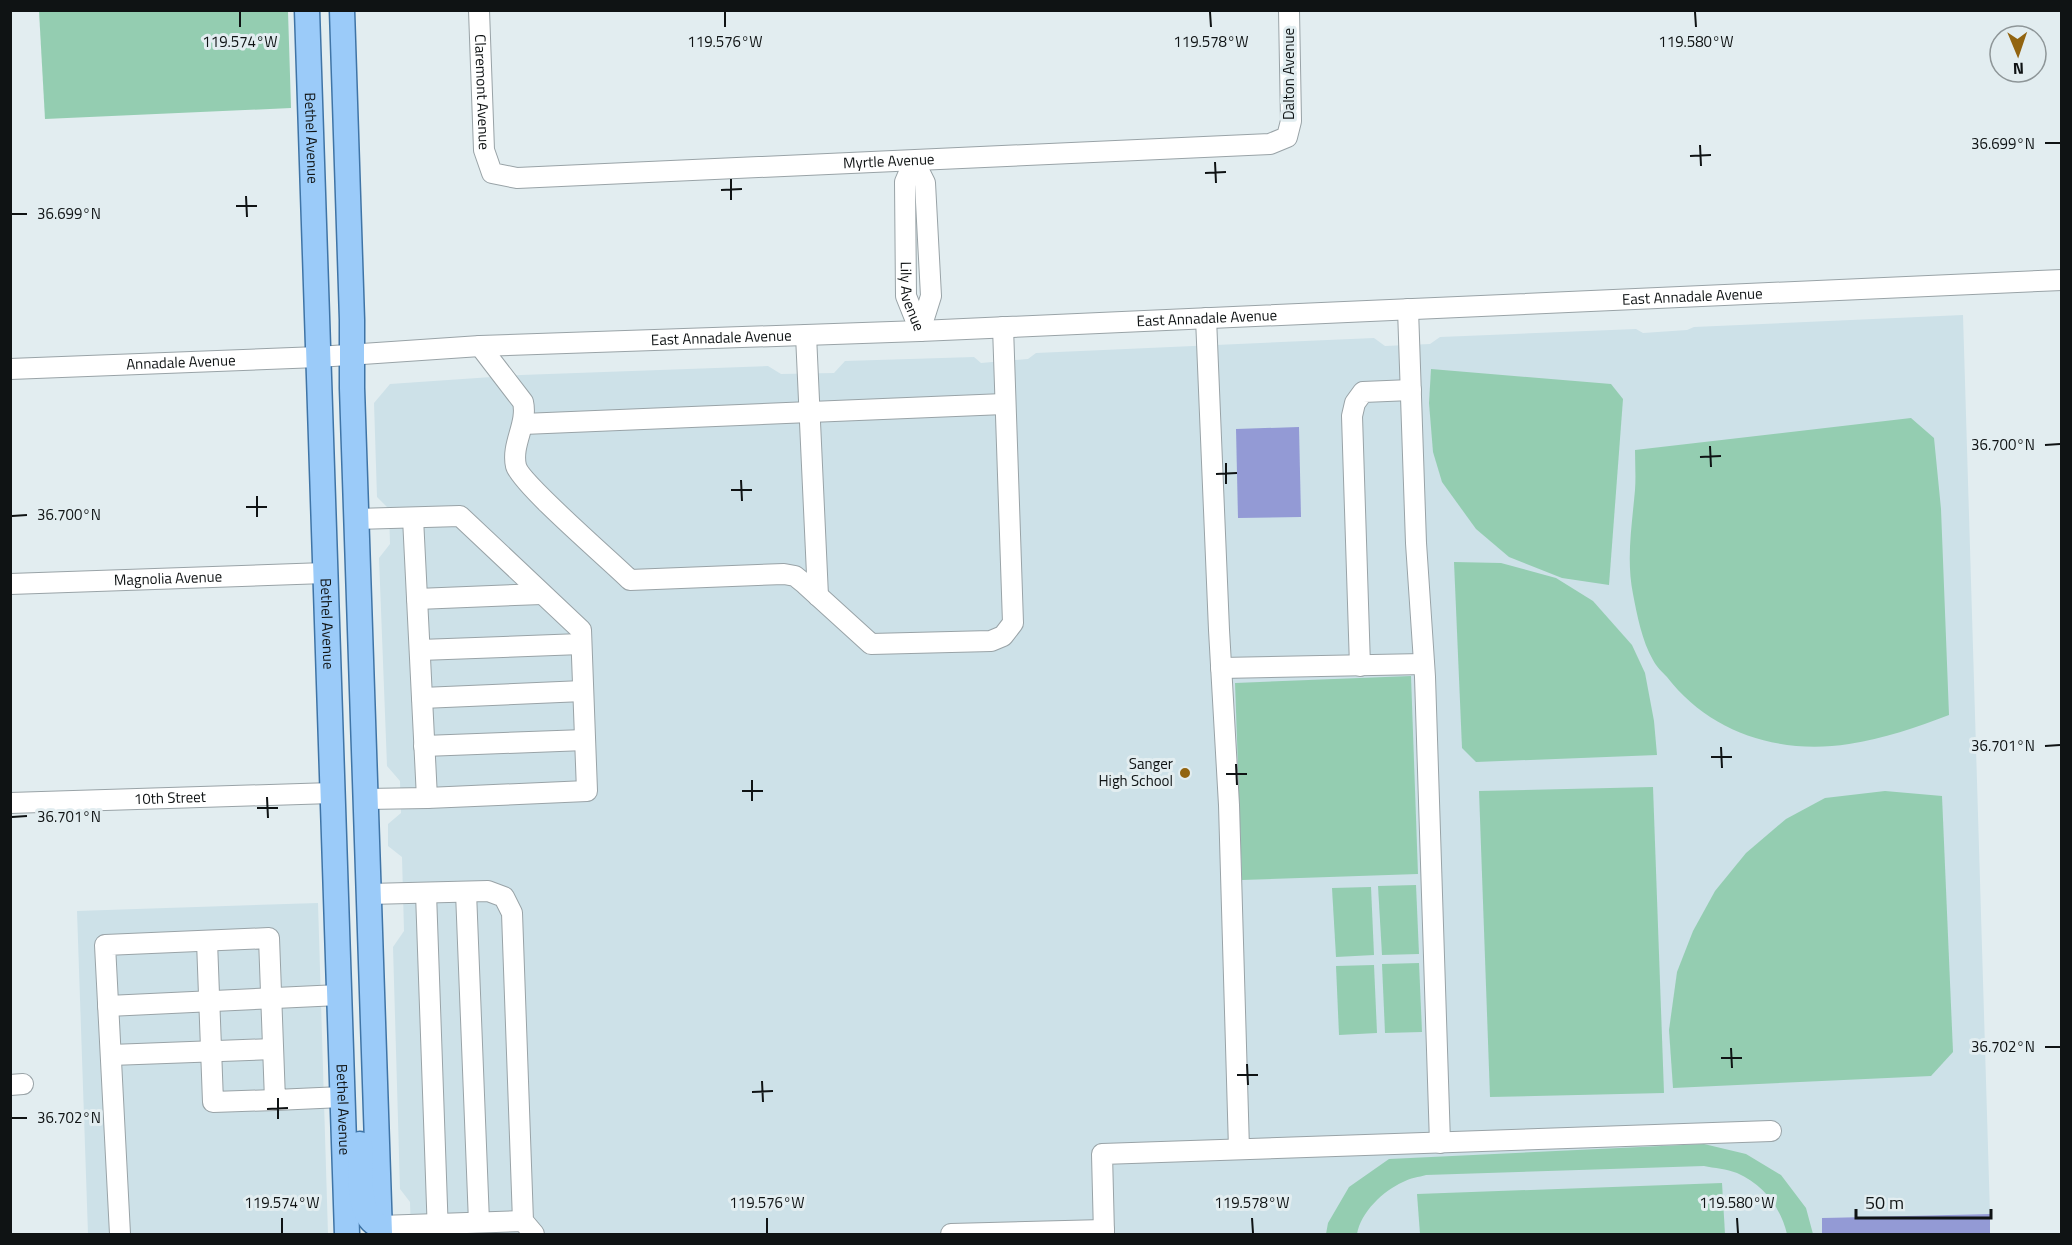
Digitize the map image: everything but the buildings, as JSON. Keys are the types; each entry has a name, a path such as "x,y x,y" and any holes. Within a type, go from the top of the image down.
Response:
{"main road":[{"name":"Bethel Avenue","path":"307,10 346,1234"},
{"path":"342,10 356,519 380,1230"},
{"path":"325,579 342,658 351,779 366,799"},
{"path":"332,793 342,799 349,811 352,827 356,956 373,1022"},
{"path":"339,999 356,1047 363,1203 366,1214 380,1230"}],"street":[{"name":"Claremont Avenue","path":"479,10 484,150 492,173"},
{"name":"Dalton Avenue","path":"1287,137 1292,121 1289,10"},
{"name":"Myrtle Avenue","path":"492,173 517,178 914,161 1270,144 1287,137"},
{"name":"Lily Avenue","path":"914,161 925,183 931,296 920,331"},
{"name":"East Annadale Avenue","path":"352,354 480,346 920,331 2061,280"},
{"path":"1408,309 1416,543 1424,664 1440,1143"},
{"path":"1206,318 1229,817 1239,1149"},
{"path":"480,346 523,402 525,412 516,448 516,467 530,486 630,579 784,574 795,576 871,644 991,641 1003,636 1013,623 1003,327"},
{"path":"806,335 818,596"},
{"name":"Annadale Avenue","path":"10,369 352,354"},
{"path":"1360,666 1352,416 1355,403 1363,392 1410,390"},
{"path":"523,424 1004,404"},
{"path":"356,519 460,516 580,630 587,791 366,799"},
{"path":"413,518 427,798"},
{"name":"Magnolia Avenue","path":"10,584 325,579"},
{"path":"417,599 542,594"},
{"path":"420,650 581,644"},
{"path":"1221,668 1424,664"},
{"path":"422,698 583,691"},
{"path":"424,746 585,740"},
{"name":"10th Street","path":"10,803 332,793"},
{"path":"369,894 488,891 504,897 512,913 528,1228 479,1222 438,1229 380,1230"},
{"path":"466,892 479,1222"},
{"path":"426,893 438,1229"},
{"path":"120,1234 105,945 269,938 275,1100"},
{"path":"207,941 213,1102 342,1098"},
{"path":"108,1006 271,998 339,999"},
{"path":"111,1055 273,1049"},
{"path":"951,1234 1104,1232 1102,1154 1771,1131"}],"shaded area":[{"name":"Sanger High School","path":"1963,315 1990,1214 1822,1218 1822,1234 411,1234 410,1202 400,1189 393,947 404,931 402,857 388,846 388,824 401,813 400,781 387,766 379,558 390,544 389,509 377,497 374,403 390,384 521,375 768,366 781,374 834,373 845,361 974,357 981,363 1028,359 1036,353 1374,338 1385,346 1430,344 1440,337 1636,329 1643,333 1687,330 1694,327"},
{"path":"318,903 328,1234 88,1234 77,911"}],"green space":[{"path":"39,11 288,11 291,108 45,119"},
{"path":"1431,369 1611,384 1623,399 1609,585 1562,578 1509,557 1476,529 1442,482 1433,452 1429,403"},
{"path":"1911,418 1934,438 1941,509 1949,715 1874,739 1823,747 1798,746 1748,736 1704,713 1684,696 1656,664 1649,653 1640,628 1630,568 1635,450"},
{"path":"1454,562 1501,563 1556,578 1593,601 1632,645 1645,673 1654,721 1657,755 1476,762 1462,748"},
{"path":"1411,676 1418,874 1242,880 1235,683"},
{"path":"1653,787 1664,1093 1490,1097 1479,791"},
{"path":"1885,791 1942,796 1953,1052 1931,1076 1673,1088 1669,1030 1677,972 1693,931 1715,891 1746,853 1786,819 1825,798"},
{"path":"1416,885 1419,954 1382,955 1378,886"},
{"path":"1371,887 1374,955 1336,957 1332,888"},
{"path":"1419,963 1422,1032 1385,1033 1382,964"},
{"path":"1374,965 1377,1033 1339,1035 1336,966"},
{"path":"1704,1144 1746,1154 1781,1175 1806,1208 1813,1234 1787,1234 1780,1215 1763,1190 1733,1172 1704,1166 1426,1175 1395,1186 1381,1197 1368,1210 1357,1234 1326,1234 1328,1223 1349,1187 1389,1159"},
{"path":"1722,1183 1725,1234 1420,1234 1417,1194"}],"water":[{"path":"1299,427 1301,517 1238,518 1236,429"},
{"path":"1990,1214 1990,1234 1822,1234 1822,1218"}],"place":[{"name":"Sanger High School","path":"1185,773"}]}
